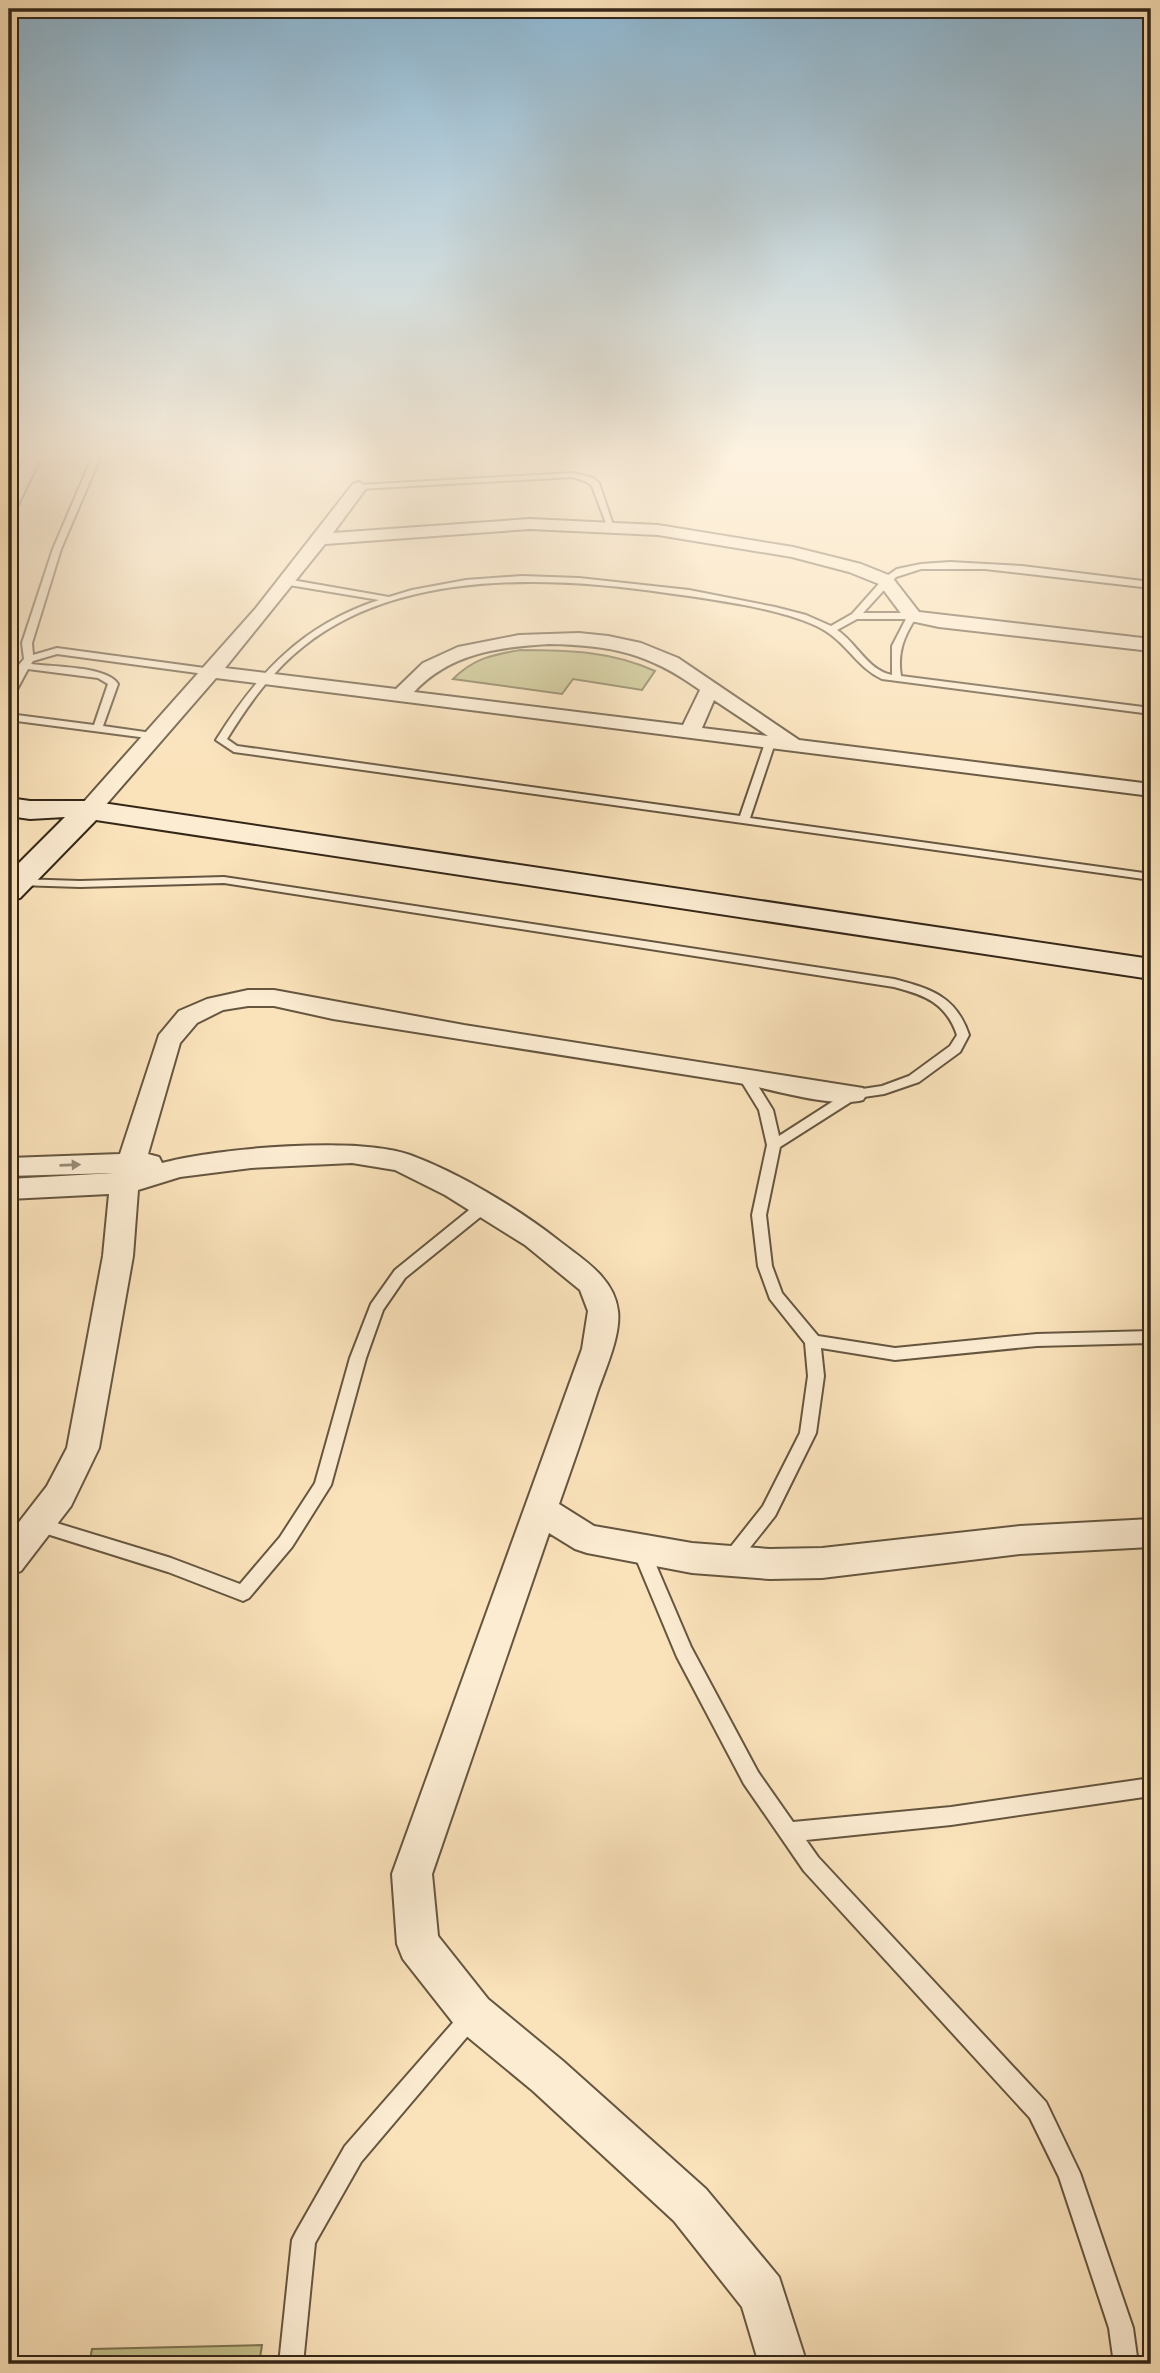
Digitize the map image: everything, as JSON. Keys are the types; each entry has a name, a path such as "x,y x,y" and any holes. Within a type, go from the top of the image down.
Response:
{"street":[{"path":"13,886 82,809 155,736 212,672 301,564"},
{"path":"838,564 885,580 899,595 912,616 939,622 1151,645"},
{"path":"401,695 418,676 440,661 470,649 514,640 556,638 608,643 654,653 687,670 794,746"},
{"path":"212,672 1151,790"},
{"path":"690,733 710,688"},
{"path":"9,790 42,796 82,809 1151,969"},
{"path":"9,807 30,810 82,809"},
{"path":"9,1561 59,1496 83,1448 118,1256 128,1173 168,1041 188,1017 216,1004 248,998 274,998 464,1033 854,1094"},
{"path":"9,1189 251,1159 352,1154 401,1162 455,1188 535,1238 593,1284 603,1311 597,1349 412,1874 418,1944 473,2014 548,2076 690,2205 762,2294 783,2364"},
{"path":"9,1167 128,1173"},
{"path":"540,1509 587,1539 692,1558 770,1564 822,1563 1020,1540 1151,1534"}],"lane":[{"path":"9,695 26,662 27,643 52,564"},
{"path":"832,629 855,616 885,580 903,570 959,565 1151,585"},
{"path":"1151,711 897,680 872,671 832,629 795,614 722,599 632,584 585,580 479,581 434,587 389,599 317,631 291,650 265,678 221,740 234,749 315,761 1151,877"},
{"path":"286,582 389,599"},
{"path":"855,616 912,616"},
{"path":"897,680 893,660 897,639 912,616"},
{"path":"26,662 57,651 212,672"},
{"path":"26,662 110,678 113,684 97,730"},
{"path":"9,717 155,736"},
{"path":"744,820 770,743"},
{"path":"13,886 224,880 894,983 928,991 959,1019 963,1035 955,1049 914,1079 884,1090 854,1094 774,1145"},
{"path":"730,1560 769,1511 808,1433 816,1376 813,1341 775,1295 765,1266 760,1215 774,1145 766,1110 745,1076"},
{"path":"37,1524 171,1565 243,1593 286,1542 323,1485 358,1358 376,1308 400,1274 484,1206"},
{"path":"813,1341 895,1354 1037,1340 1151,1338"},
{"path":"640,1549 683,1651 751,1778 811,1864 1038,2110 1069,2172 1121,2328 1126,2364"},
{"path":"789,1832 951,1816 1151,1787"},
{"path":"291,2364 304,2240 353,2154 473,2014"}],"shaded area":[{"path":"520,650 572,651 605,656 655,671 642,690 573,679 562,694 453,679 468,666 484,659"},
{"path":"262,2345 259,2364 89,2364 92,2349"}]}
